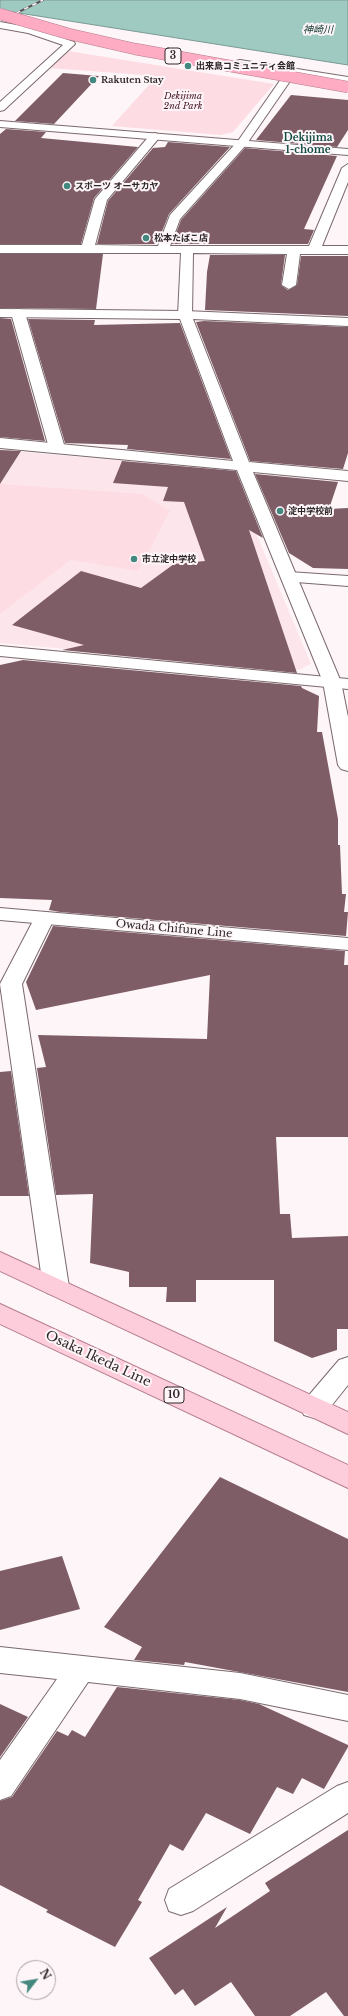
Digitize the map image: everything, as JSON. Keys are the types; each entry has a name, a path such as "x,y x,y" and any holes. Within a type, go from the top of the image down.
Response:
{"highway":[{"name":"3","path":"0,14 69,34 135,48 252,71 348,87"},
{"path":"0,29 77,48"},
{"name":"3","path":"122,57 153,63"},
{"path":"267,84 296,89"},
{"path":"326,94 348,98"}],"main road":[{"path":"0,1261 348,1424"},
{"name":"Osaka Ikeda Line","path":"0,1313 348,1477"}],"street":[{"path":"0,26 348,80"},
{"path":"0,108 70,44 30,30"},
{"path":"163,249 174,218 242,143 292,71"},
{"path":"0,124 348,152"},
{"path":"88,248 101,199 155,136"},
{"path":"314,250 348,168"},
{"path":"0,248 348,250"},
{"path":"187,249 185,315 243,466 289,576 340,683 348,765"},
{"path":"290,285 294,250"},
{"path":"0,313 185,315 348,322"},
{"path":"18,313 57,448"},
{"path":"0,443 348,476"},
{"path":"289,576 348,581"},
{"path":"0,651 340,683"},
{"name":"Owada Chifune Line","path":"0,914 44,919 348,944"},
{"path":"44,919 11,984 56,1286"},
{"path":"314,1408 348,1368"},
{"path":"0,1660 240,1686 348,1708"},
{"path":"0,1786 81,1668"},
{"path":"181,1900 348,1796"}],"shaded area":[{"name":"市立淀中学校","path":"0,450 220,469 232,476 311,664 299,670 0,643"}],"green space":[{"name":"Dekijima 2nd Park","path":"68,51 274,84 233,132 221,135 112,126 157,76 49,68"},
{"path":"0,484 142,494 170,511 138,571 71,560 0,614"}],"water":[{"name":"神崎川","path":"0,0 348,0 348,65 0,10"}],"building":[{"path":"63,73 99,76 54,124 15,121"},
{"path":"291,95 348,100 348,130 337,147 256,140"},
{"path":"6,129 46,132 41,138 138,147 94,198 81,244 0,244 0,134"},
{"path":"168,142 230,147 169,214 157,244 97,244 108,201 153,148 165,147"},
{"path":"245,148 337,156 304,229 314,230 308,244 172,244 181,220"},
{"path":"0,254 103,254 96,309 0,308"},
{"path":"210,255 285,255 281,285 288,290 297,285 301,256 348,256 348,316 205,310 207,272"},
{"path":"0,318 11,319 45,441 0,437"},
{"path":"28,319 95,320 94,325 180,323 231,459 127,449 128,445 65,443"},
{"path":"204,321 348,327 348,453 343,469 250,461 196,322"},
{"path":"0,450 21,451 0,484"},
{"path":"122,461 236,471 263,538 249,530 297,673 62,650 84,645 12,625 81,571 141,588 174,564 205,561 184,502 163,501 168,487 113,483"},
{"path":"255,474 338,482 329,509 348,508 348,569 313,568 289,553"},
{"path":"23,660 301,686 302,688 319,696 317,732 322,732 338,819 338,845 340,845 342,894 346,894 344,912 348,912 346,936 60,912 49,910 52,900 0,898 0,665"},
{"path":"53,926 345,951 344,965 348,965 348,1137 276,1137 280,1214 290,1214 292,1238 348,1236 348,1329 337,1329 337,1350 312,1358 274,1341 274,1280 196,1280 196,1302 166,1302 167,1287 129,1287 129,1272 90,1263 93,1194 56,1195 37,1068 46,1067 38,1035 207,1039 210,975 36,1010 26,982"},
{"path":"11,1071 29,1196 0,1196 0,1072"},
{"path":"220,1477 348,1539 348,1692 185,1662 184,1665 134,1660 142,1647 104,1627"},
{"path":"62,1556 80,1609 0,1630 0,1571"},
{"path":"117,1687 240,1700 259,1704 348,1745 348,1747 324,1789 302,1778 293,1794 277,1787 250,1834 206,1813 183,1851 170,1844 138,1900 142,1902 115,1947 46,1912 48,1910 0,1885 0,1801 12,1797 57,1731 68,1736 72,1730 85,1737"},
{"path":"0,1704 28,1717 0,1757"},
{"path":"348,1830 348,2016 344,2016 326,1992 290,2016 255,2016 231,1982 195,2006 183,1989 175,1995 149,1958 227,1907 215,1928 270,1891 265,1883"}],"railway":[{"path":"0,21 43,0"}],"place":[{"name":"出来島コミュニティ会館","path":"188,66"},
{"name":"Rakuten Stay","path":"93,80"},
{"name":"スポーツ オーサカヤ","path":"67,186"},
{"name":"松本たばこ店","path":"146,238"},
{"name":"淀中学校前","path":"280,511"},
{"name":"市立淀中学校","path":"134,559"}],"district":[{"name":"Dekijima 1-chome","path":"308,144"}]}
